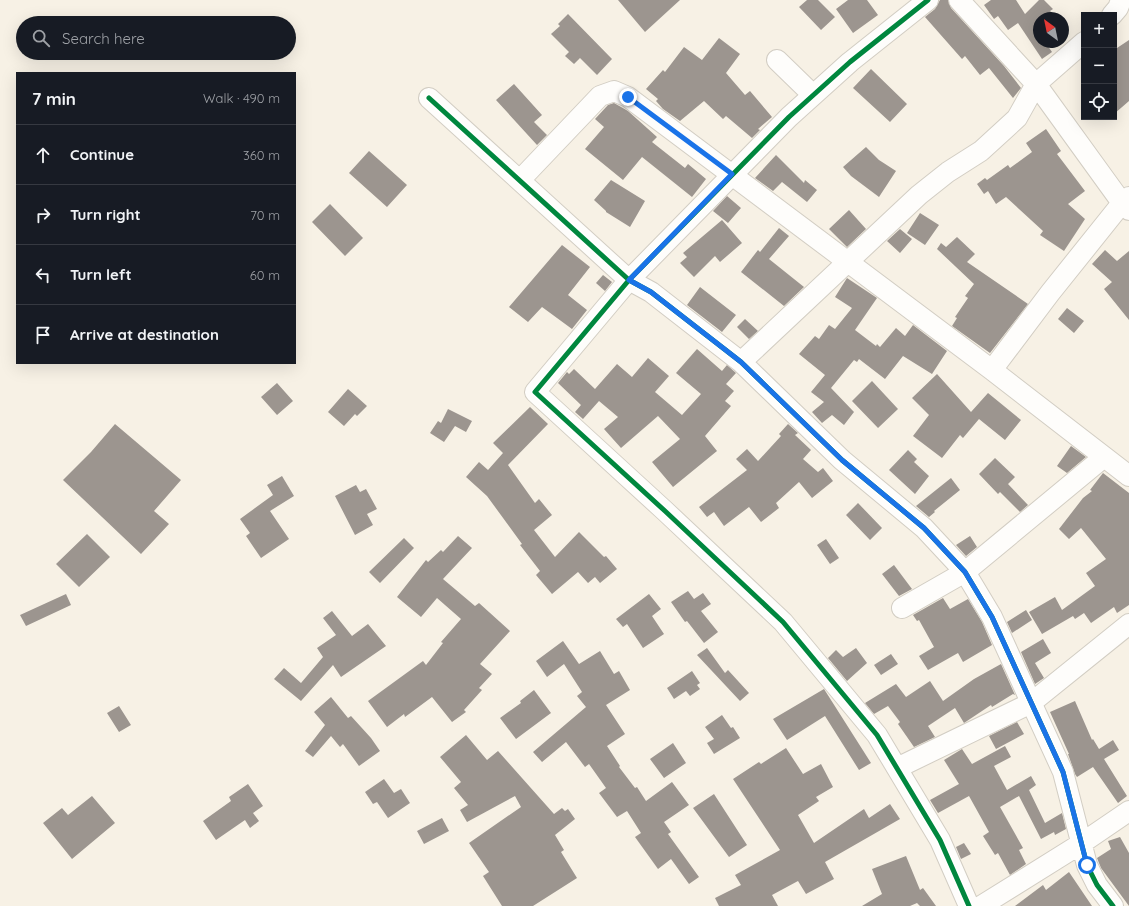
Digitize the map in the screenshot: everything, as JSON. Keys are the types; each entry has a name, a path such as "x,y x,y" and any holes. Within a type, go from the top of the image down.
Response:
{"street":[{"path":"928,0 850,62 789,117 629,280 535,392 783,622 878,735 940,840 969,906"},
{"path":"959,0 1036,84 1127,204 1050,293 992,370"},
{"path":"1115,12 1118,8 1120,0"},
{"path":"741,362 919,195 948,172 981,151 1017,118 1036,84 1081,45"},
{"path":"777,60 814,95"},
{"path":"520,180 600,96 614,91 628,97 992,370 1129,476"},
{"path":"429,98 629,280 651,292 741,362 842,460 924,528 965,572 992,617 1063,772 1087,865 1097,885 1113,906"},
{"path":"902,608 965,572 1104,457"},
{"path":"897,768 1031,702 1129,624"},
{"path":"981,906 1082,843 1129,811"}],"building":[{"path":"618,0 680,0 645,32"},
{"path":"807,0 818,0 835,17 821,30 799,7"},
{"path":"848,0 867,0 878,15 853,33 836,9"},
{"path":"940,0 948,0 951,8 1004,66 1021,88 1013,98 989,68 980,75 965,56 962,59 925,17 935,9"},
{"path":"991,0 1016,0 1025,14 1039,0 1044,0 1053,9 1050,11 1051,12 1033,12 1033,46 1018,23 1008,30 998,16 994,19 984,5"},
{"path":"568,14 612,59 597,75 580,58 574,64 565,56 569,52 551,34 560,26 558,24"},
{"path":"719,38 740,54 726,73 745,95 750,91 772,117 758,129 760,130 752,138 726,116 723,119 704,101 680,121 663,109 656,101 658,99 646,89 663,70 665,72 684,47 702,60"},
{"path":"1129,40 1129,101 1117,111 1117,84 1117,48"},
{"path":"1035,48 1049,48 1052,52 1042,59"},
{"path":"871,69 907,104 890,122 853,88"},
{"path":"514,84 542,115 534,122 547,135 537,145 496,100"},
{"path":"614,103 628,111 657,137 652,142 685,168 688,164 706,179 692,197 642,157 623,180 585,149 604,127 595,119 608,105"},
{"path":"1046,129 1061,151 1057,154 1085,191 1068,204 1085,219 1064,251 1040,235 1043,231 1006,197 996,204 988,191 984,194 977,184 985,178 987,180 1008,165 1010,168 1032,152 1026,143"},
{"path":"866,147 879,160 896,171 879,197 851,176 843,167"},
{"path":"369,151 407,185 387,207 349,173"},
{"path":"776,155 804,183 805,180 817,190 807,202 782,182 773,191 755,178"},
{"path":"611,180 645,201 630,227 606,212 594,200"},
{"path":"727,196 741,208 728,223 713,211"},
{"path":"330,204 363,238 345,256 312,222"},
{"path":"849,210 866,229 847,247 829,229"},
{"path":"920,213 939,225 925,245 907,233"},
{"path":"722,220 742,243 720,262 715,256 694,277 680,263 687,257 683,253"},
{"path":"779,228 789,236 769,259 804,287 784,306 741,272 758,250 760,252"},
{"path":"900,229 912,239 900,253 887,241"},
{"path":"957,237 975,254 967,262 1028,304 990,353 952,326 957,318 955,317 968,298 965,296 974,284 937,249 941,243 946,247"},
{"path":"562,245 590,267 568,295 587,310 572,329 542,307 528,322 509,307"},
{"path":"1105,250 1117,261 1129,251 1129,320 1104,289 1112,282 1092,264"},
{"path":"603,275 612,282 605,291 596,283"},
{"path":"847,278 877,298 855,330 876,346 877,344 880,347 896,328 905,336 913,325 947,351 932,374 903,356 885,379 859,359 857,362 854,360 831,388 854,412 844,425 832,415 822,423 812,412 824,402 811,392 825,375 799,354 815,336 819,339 829,325 835,329 852,308 835,297"},
{"path":"700,287 736,315 722,332 687,305"},
{"path":"1067,308 1084,321 1074,333 1058,319"},
{"path":"745,319 758,331 749,339 737,327"},
{"path":"697,349 722,371 727,365 736,373 726,384 734,391 725,401 731,406 705,436 717,451 673,487 652,462 680,439 658,416 621,448 604,429 618,417 599,401 583,419 575,412 581,405 558,383 567,372 569,374 574,369 595,389 617,364 632,377 648,358 669,376 655,392 682,415 701,394 676,373"},
{"path":"937,374 971,412 988,393 1021,420 1005,440 979,419 963,438 960,435 942,458 913,436 929,415 912,398"},
{"path":"872,381 898,409 878,428 852,401"},
{"path":"277,383 293,401 277,415 261,397"},
{"path":"348,389 367,406 357,416 355,414 344,426 328,412"},
{"path":"530,407 548,424 508,465 535,503 539,499 552,515 534,530 555,557 579,532 604,557 606,556 617,569 600,583 595,577 588,583 578,572 552,594 536,575 540,571 520,545 522,544 487,496 466,477 479,462 488,470 503,453 493,443"},
{"path":"448,409 472,421 466,432 455,426 444,442 430,433 438,421 441,423"},
{"path":"115,424 181,480 154,511 169,524 141,554 63,480 91,452"},
{"path":"788,424 798,433 795,435 811,450 803,459 818,472 823,468 833,481 812,498 799,482 776,503 779,508 761,522 749,507 724,526 714,512 707,517 699,507 747,470 736,459 747,449 758,461 781,436 779,434"},
{"path":"1071,446 1086,457 1067,473 1057,466"},
{"path":"908,450 917,459 914,462 929,476 915,494 889,470"},
{"path":"995,458 1015,477 1008,484 1028,505 1020,512 1000,492 998,494 979,474"},
{"path":"1103,473 1129,493 1129,605 1117,613 1114,607 1091,623 1084,613 1075,619 1073,616 1042,634 1029,612 1055,597 1062,610 1095,586 1086,573 1106,559 1081,528 1069,539 1059,529 1083,498 1092,491 1090,490"},
{"path":"282,476 294,496 270,511 289,539 261,558 246,536 250,533 240,519 273,495 267,485"},
{"path":"951,478 960,490 934,511 935,512 929,517 916,506"},
{"path":"356,485 360,492 366,489 377,509 367,514 373,525 355,535 335,496"},
{"path":"858,503 882,528 870,540 846,515"},
{"path":"87,534 110,557 79,587 56,564"},
{"path":"458,536 472,548 443,579 475,606 479,603 510,631 480,664 492,674 479,688 482,690 464,710 466,712 452,722 432,697 405,717 404,714 387,727 368,701 423,661 426,665 443,643 441,642 461,619 437,598 421,617 397,597 426,560 428,562 441,550 443,552"},
{"path":"970,536 977,547 966,556 956,545"},
{"path":"404,538 414,548 380,583 369,572"},
{"path":"826,539 839,558 830,564 817,545"},
{"path":"894,565 912,589 899,596 882,574"},
{"path":"688,591 694,599 703,593 711,604 701,611 718,632 704,643 687,621 685,622 671,602"},
{"path":"66,594 71,605 26,626 20,615"},
{"path":"649,594 661,609 652,616 664,634 643,648 627,624 623,627 616,619"},
{"path":"943,598 950,609 968,599 982,622 992,645 963,662 958,653 928,670 919,656 934,647 919,620 917,621 913,615"},
{"path":"1026,610 1032,620 1012,633 1007,622"},
{"path":"332,611 352,636 368,624 386,646 341,677 333,665 301,701 274,679 284,668 301,683 323,657 317,648 336,635 323,618"},
{"path":"1043,639 1051,653 1035,663 1044,678 1035,684 1021,652"},
{"path":"563,641 579,664 600,651 614,674 619,671 630,690 606,705 625,734 607,746 620,766 619,767 635,788 637,787 646,801 672,782 689,805 664,822 671,832 668,834 699,877 689,884 671,859 658,869 635,837 641,833 627,811 617,817 599,793 606,788 589,764 585,767 566,742 542,762 533,752 586,707 577,696 582,692 564,664 547,677 536,661"},
{"path":"707,648 725,673 728,670 749,693 740,701 697,655"},
{"path":"856,648 867,663 847,681 828,658 836,650 843,657"},
{"path":"891,654 898,664 881,675 874,665"},
{"path":"1001,664 1015,695 1013,694 992,707 991,705 964,723 955,708 928,726 935,737 914,747 898,724 900,722 888,706 874,714 865,703 896,684 906,697 930,681 943,701 974,679"},
{"path":"692,671 700,683 697,685 700,689 690,696 686,691 674,699 667,688"},
{"path":"824,689 871,763 859,770 825,716 787,740 773,719"},
{"path":"534,690 551,713 516,739 500,718 521,703 520,701"},
{"path":"331,697 348,718 351,716 371,738 380,751 359,766 343,744 340,747 331,736 313,757 305,751 325,725 314,712"},
{"path":"1075,701 1092,740 1093,739 1099,749 1113,740 1119,750 1104,759 1127,796 1118,803 1093,767 1077,777 1075,774 1069,754 1050,712"},
{"path":"119,706 131,725 119,732 107,713"},
{"path":"722,715 731,728 733,727 740,738 714,754 707,743 714,739 705,727"},
{"path":"1017,722 1024,734 996,749 989,736"},
{"path":"466,735 487,760 498,751 554,814 562,808 565,811 568,809 575,819 555,835 564,850 561,852 577,878 533,906 502,906 483,876 489,872 469,843 521,807 515,796 467,822 460,810 468,805 454,788 461,782 440,757"},
{"path":"673,743 686,763 664,778 650,759"},
{"path":"1005,746 1011,757 994,766 1007,790 1031,776 1036,785 1029,790 1045,823 1062,813 1066,829 1055,835 1054,832 1041,839 1019,796 1000,807 1023,848 1019,850 1026,864 1010,875 998,853 995,855 983,836 989,832 969,796 938,813 930,800 959,784 944,760 962,749 972,764"},
{"path":"786,748 803,774 821,764 833,787 816,797 819,801 798,815 814,843 864,809 869,818 890,804 900,819 825,862 834,879 806,894 798,881 772,895 778,906 719,906 715,898 741,885 735,875 780,850 733,779 759,762 761,764"},
{"path":"384,779 394,793 401,789 410,803 388,818 377,802 373,804 365,792"},
{"path":"248,784 263,806 253,813 259,821 250,828 245,820 216,840 203,821 231,801 229,797"},
{"path":"714,794 747,845 729,857 693,808"},
{"path":"92,796 115,823 72,859 43,823 62,808 68,815"},
{"path":"442,818 449,831 424,844 417,831"},
{"path":"1120,837 1129,853 1129,906 1101,868 1097,858 1111,849 1108,841"},
{"path":"964,843 971,854 961,859 956,847"},
{"path":"906,856 920,890 923,888 936,906 920,906 917,903 910,906 862,906 882,894 872,869"},
{"path":"1069,872 1092,906 1015,906 1043,885 1046,890"}],"cycle path":[{"path":"928,0 850,62 789,117 629,280 535,392 783,622 877,735 940,840 969,906"},
{"path":"429,98 629,280 651,292 741,362 842,460 924,528 965,572 992,617 1063,772 1087,865 1097,885 1113,906"}],"route":[{"path":"628,97 732,174 629,280 651,292 741,362 842,460 924,528 965,572 992,617 1063,772 1087,865"}]}
